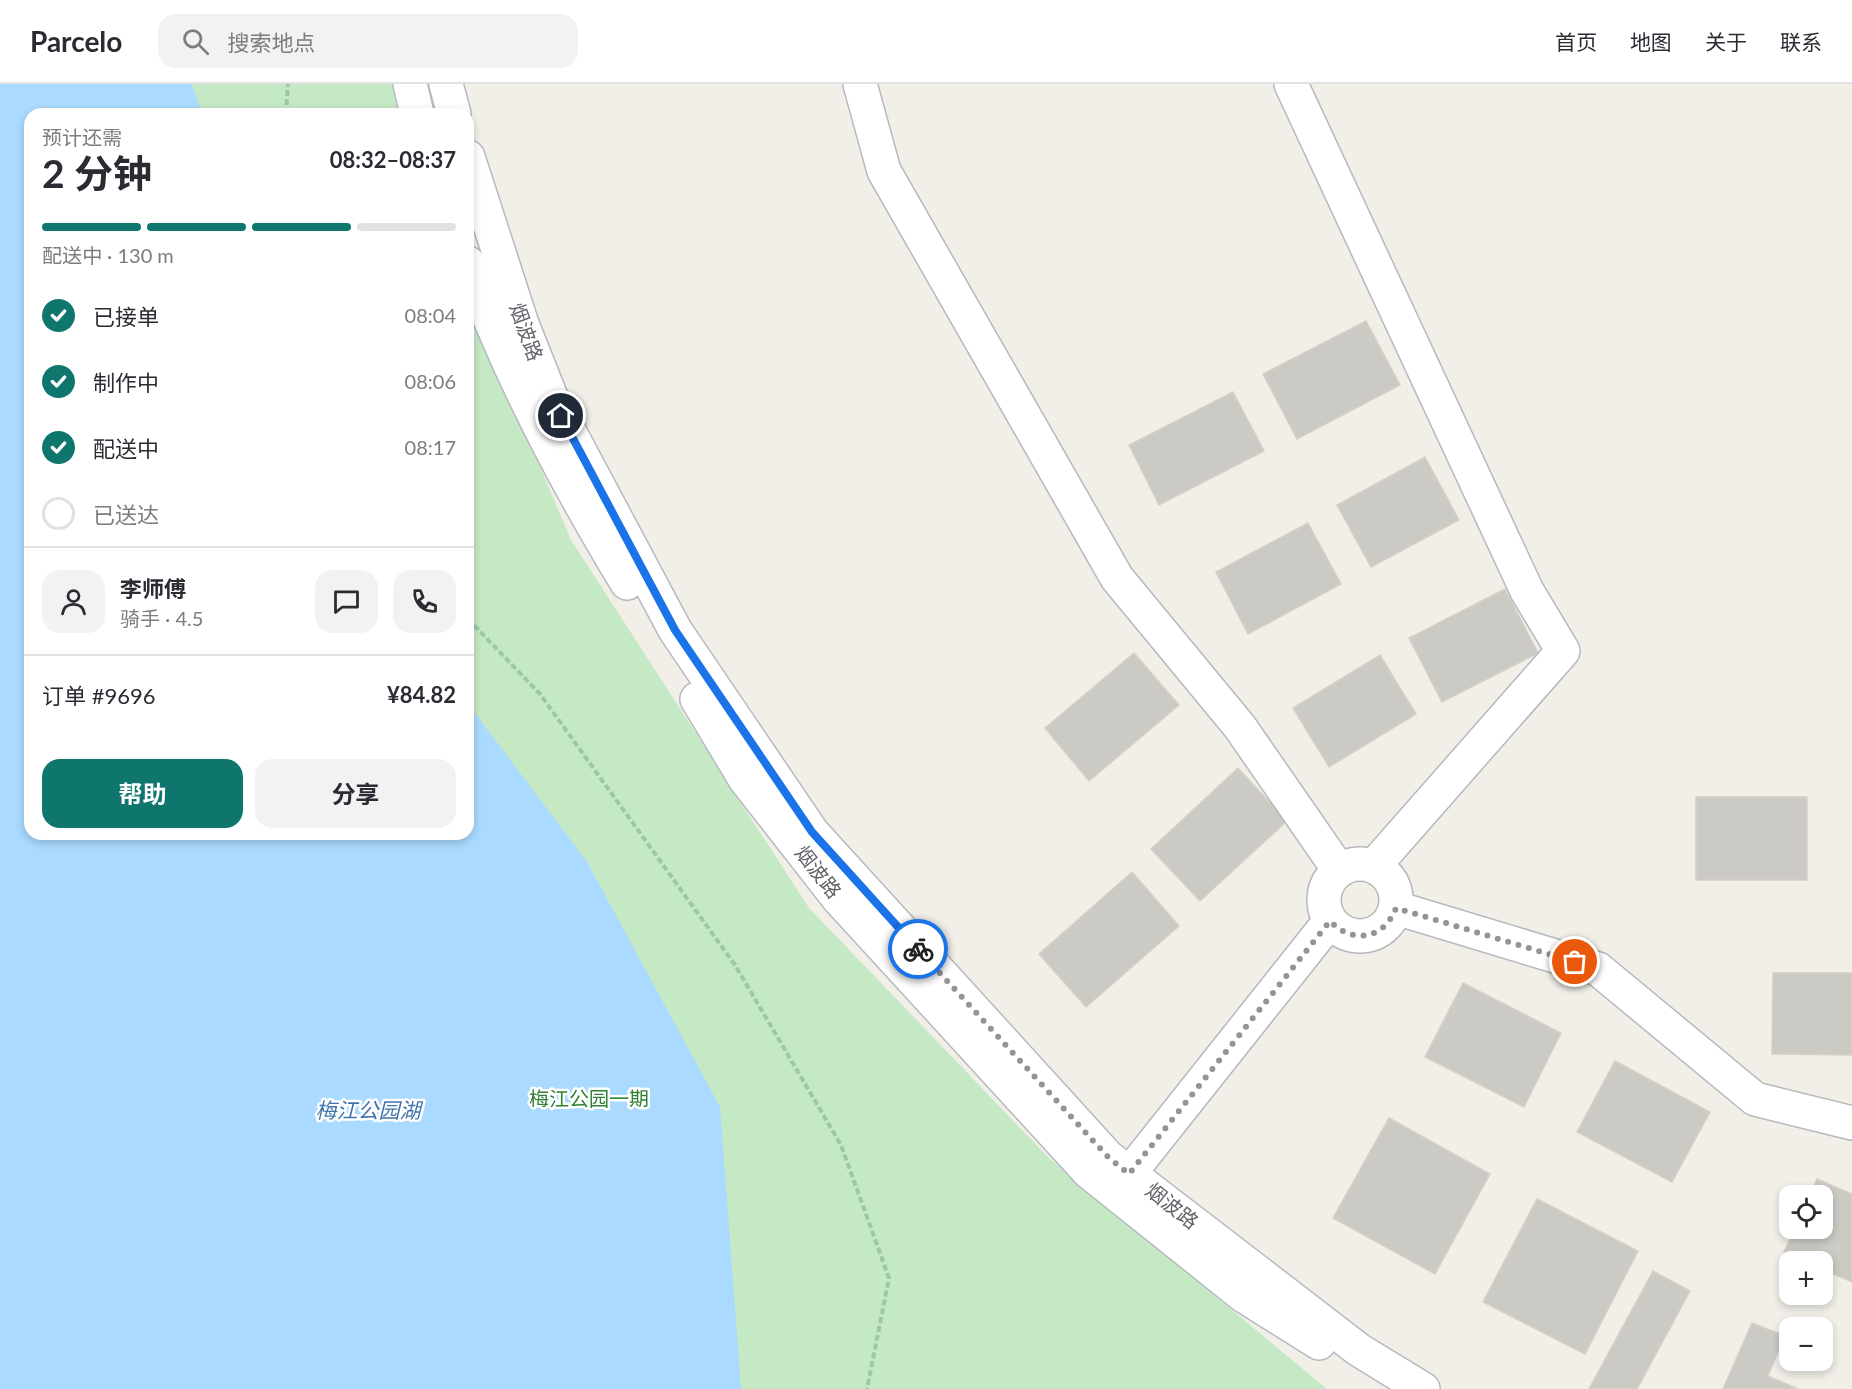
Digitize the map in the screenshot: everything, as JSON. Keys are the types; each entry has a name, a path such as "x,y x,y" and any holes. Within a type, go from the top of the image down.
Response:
{"main road":[{"path":"410,84 416,108"},
{"path":"446,84 452,108"},
{"path":"860,84 884,171 1117,578 1240,727 1339,870"},
{"path":"1291,84 1527,591 1563,651 1374,866"},
{"name":"烟波路","path":"474,176 522,324 551,397 675,630 812,832 1100,1149 1129,1174 1359,1350 1423,1389"},
{"name":"烟波路","path":"474,280 494,335 586,517 745,779 838,898 1089,1172 1244,1296 1392,1389"},
{"path":"1362,863 1374,866 1385,873 1393,883 1396,908 1392,920 1372,935 1348,935 1330,921 1325,910 1325,888 1339,870 1362,863"},
{"path":"1396,908 1598,969 1755,1099 1852,1122"},
{"path":"1129,1174 1330,921"}],"path":[{"path":"286,108 288,84"},
{"path":"474,625 540,694 735,965 841,1145 889,1278 867,1389"}],"green space":[{"name":"梅江公园湖","path":"0,84 394,84 400,108 24,108 24,840 474,840 474,310 571,540 809,908 1049,1158 1327,1389 0,1389"}],"water":[{"name":"梅江公园湖","path":"0,84 192,84 200,108 24,108 24,840 474,840 474,712 587,862 720,1107 741,1389 0,1389"}],"building":[{"path":"1366,321 1400,385 1297,439 1263,374"},
{"path":"1233,392 1264,451 1159,505 1129,445"},
{"path":"1425,457 1459,520 1371,567 1337,505"},
{"path":"1308,523 1341,584 1248,634 1216,572"},
{"path":"1505,589 1538,653 1442,702 1409,638"},
{"path":"1134,653 1179,705 1089,781 1045,728"},
{"path":"1380,655 1416,714 1329,767 1293,708"},
{"path":"1238,768 1287,821 1200,901 1151,849"},
{"path":"1696,797 1807,797 1807,880 1696,880"},
{"path":"1132,872 1179,926 1086,1007 1039,954"},
{"path":"1773,973 1852,973 1852,1055 1772,1054"},
{"path":"1463,983 1561,1033 1524,1107 1425,1057"},
{"path":"1615,1061 1710,1112 1672,1182 1577,1132"},
{"path":"1389,1118 1490,1174 1435,1274 1333,1218"},
{"path":"1817,1179 1831,1185 1815,1185"},
{"path":"1833,1186 1852,1194 1852,1282 1833,1274 1833,1251 1784,1251 1790,1239 1833,1239"},
{"path":"1537,1199 1638,1251 1585,1354 1483,1302"},
{"path":"1653,1271 1690,1291 1637,1389 1589,1389"},
{"path":"1752,1323 1779,1334 1779,1350 1768,1376 1798,1389 1723,1389"}],"way so far":[{"path":"918,949 1108,1157 1129,1174 1330,921 1348,935 1360,937 1372,935 1392,920 1396,908 1575,962"}],"route":[{"path":"561,416 675,630 812,832 918,949"}],"park label":[{"name":"梅江公园一期","path":"589,1099"}]}
